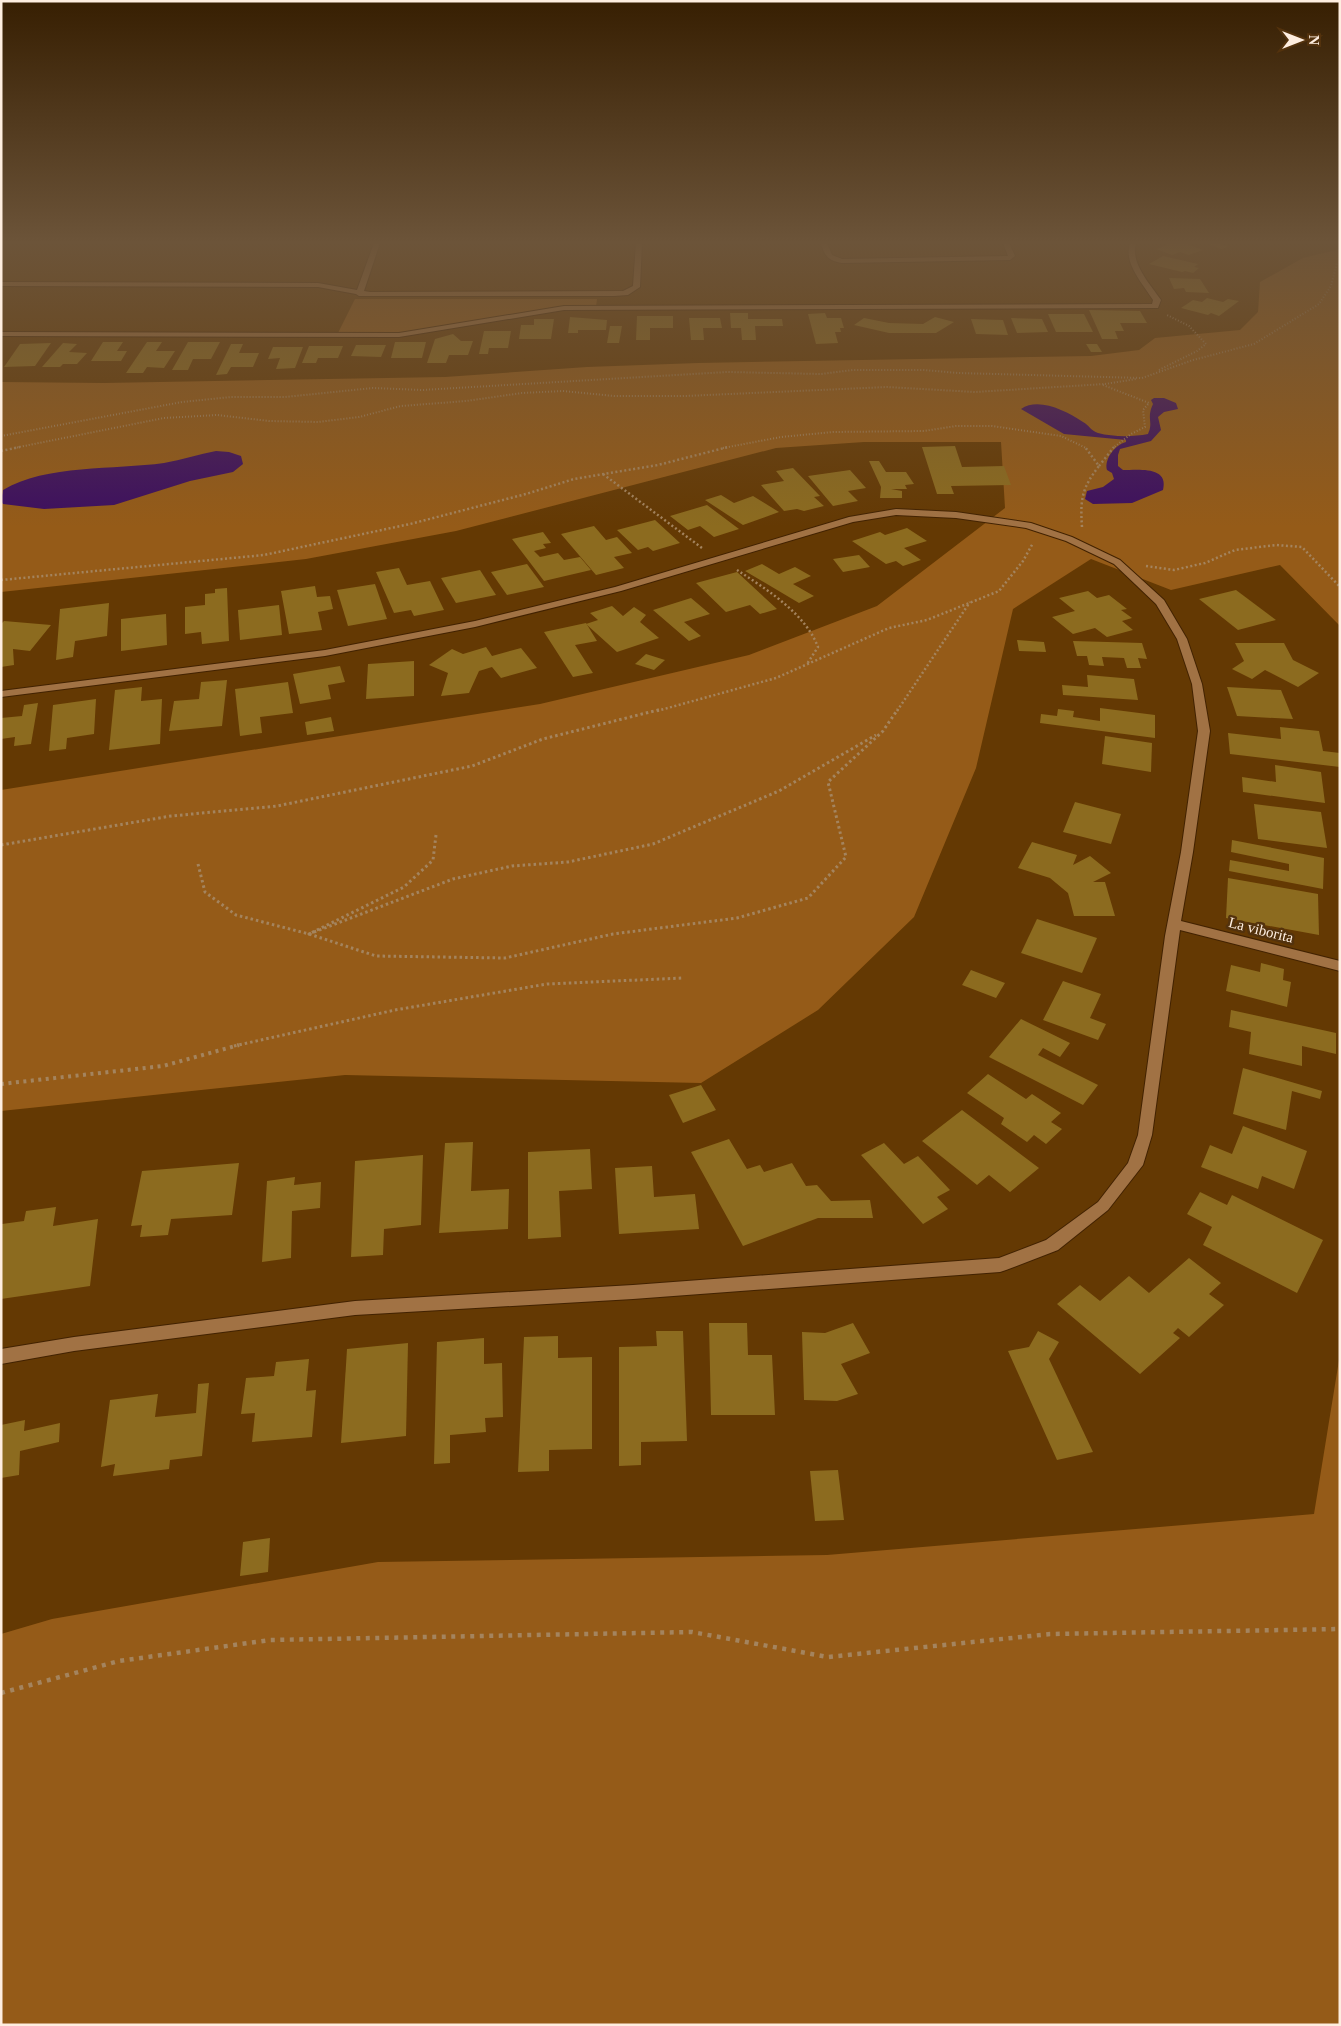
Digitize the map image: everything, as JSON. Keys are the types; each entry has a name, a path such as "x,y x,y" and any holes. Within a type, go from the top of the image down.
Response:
{"street":[{"path":"1,694 325,653 475,624 618,589 852,519 879,513 914,512 1028,524 1069,539 1117,562 1160,602 1182,639 1198,684 1204,731 1187,852 1174,924 1145,1135 1135,1165 1103,1206 1052,1245 1000,1265 633,1292 355,1308 74,1344 1,1356"},
{"name":"La viborita","path":"1174,924 1340,966"}],"path":[{"path":"1,436 182,402 231,397 285,397 373,388 422,390 726,372 821,374 853,370 916,370 1143,378 1180,360 1206,344 1202,338"},
{"path":"1,451 164,418 217,415 269,421 318,422 359,417 402,406 466,401 522,393 563,391 614,396 685,396 887,386 976,392 1105,384 1143,378 1193,360 1254,344 1264,338"},
{"path":"1082,530 1080,498 1088,480 1114,447 1130,433 1145,427 1143,410 1149,403 1112,387 1101,385 1105,384"},
{"path":"1,580 264,555 410,524 526,494 574,479 658,465 736,445 781,437 832,432 878,433 924,431 956,426 992,426 1061,436 1085,448 1099,466"},
{"path":"1,845 171,816 277,806 472,766 543,739 776,678 889,628 927,620 999,591 1023,561 1042,530"},
{"path":"1139,565 1174,570 1205,563 1235,550 1276,545 1302,547 1340,587"},
{"path":"198,864 205,892 236,915 309,934 376,956 505,958 613,934 737,918 808,898 846,857 828,782 882,731 935,657 971,602"},
{"path":"309,934 453,879 512,866 568,862 653,844 779,791 882,731"},
{"path":"309,934 404,887 433,860 436,835"},
{"path":"1,1084 163,1066 253,1041 386,1012 547,984 683,978"},
{"path":"1,1693 119,1661 270,1640 692,1632 828,1657 1050,1634 1340,1629"}],"shaded area":[{"path":"1155,338 1340,338 1340,626 1280,565 1171,590 1091,559 1013,609 976,768 914,917 818,1010 701,1083 345,1075 1,1111 1,790 540,704 749,655 877,606 1005,508 1001,442 864,442 776,448 456,531 306,559 1,592 1,382 104,383 445,377 587,367 698,363 1091,356 1139,350"},
{"path":"1154,398 1164,398 1176,403 1178,409 1164,412 1158,417 1161,430 1151,441 1120,449 1118,466 1123,470 1144,470 1157,473 1164,482 1163,490 1132,503 1093,504 1085,499 1087,491 1103,487 1114,479 1112,473 1107,470 1107,461 1114,449 1126,442 1126,440 1064,434 1021,409 1035,404 1052,406 1085,423 1098,433 1116,436 1136,436 1148,434 1150,430 1150,413 1153,404 1151,400"},
{"path":"216,451 229,452 241,456 243,464 233,472 190,481 114,505 44,509 3,504 1,501 3,490 39,476 81,469 164,463"},
{"path":"1340,1354 1340,2025 1,2025 1,1634 52,1619 378,1562 827,1555 1314,1514"}],"building":[{"path":"457,338 461,341 473,341 468,355 449,355 446,363 427,363 435,339"},
{"path":"483,338 510,338 508,348 489,348 488,354 479,354"},
{"path":"519,338 551,338 551,339"},
{"path":"608,338 620,338 619,343 607,343"},
{"path":"636,338 650,338 650,340 636,340"},
{"path":"691,338 704,338 704,340 691,340"},
{"path":"742,338 756,338 756,340 742,340"},
{"path":"814,338 837,338 838,343 816,344"},
{"path":"1101,338 1118,339 1102,339"},
{"path":"103,342 123,342 117,351 127,351 121,361 91,361"},
{"path":"147,342 162,342 156,351 175,351 164,368 147,367 143,373 126,373"},
{"path":"188,342 220,342 211,359 193,359 188,370 172,370"},
{"path":"395,342 426,342 422,358 391,358"},
{"path":"51,343 35,366 4,367 20,344"},
{"path":"63,343 77,344 69,352 87,353 77,364 63,364 60,367 42,367"},
{"path":"231,344 243,344 239,353 259,353 253,367 231,367 227,374 216,375"},
{"path":"1086,344 1097,344 1102,352 1091,352"},
{"path":"356,345 386,345 381,357 351,356"},
{"path":"309,346 343,346 338,358 318,358 316,363 302,363"},
{"path":"273,347 303,347 295,368 276,369 280,358 268,359"},
{"path":"955,446 962,467 1004,466 1011,485 951,486 954,494 937,494 922,447"},
{"path":"869,461 879,461 886,472 906,472 914,484 905,485 907,489 891,489 902,491 902,498 880,498 881,487"},
{"path":"793,468 820,496 814,497 824,506 804,511 797,509 784,511 761,485 784,481 776,471"},
{"path":"850,470 866,488 848,491 858,501 833,506 808,476"},
{"path":"721,495 734,503 753,496 779,512 743,525 705,500"},
{"path":"707,505 739,529 714,537 700,526 688,530 670,516"},
{"path":"655,520 680,543 653,551 648,547 638,550 617,530"},
{"path":"594,526 606,540 617,537 632,553 614,557 624,568 596,575 561,534"},
{"path":"907,528 927,541 904,548 921,560 903,566 896,561 886,564 852,541 880,532 885,535"},
{"path":"543,532 551,543 543,544 546,548 534,551 540,557 558,553 564,560 580,557 591,570 544,581 512,539"},
{"path":"859,555 870,567 843,572 833,559"},
{"path":"527,564 544,587 507,595 491,572"},
{"path":"762,564 779,574 795,567 811,576 793,584 814,596 799,603 745,571"},
{"path":"399,568 407,585 430,581 444,610 414,616 411,610 394,613 376,572"},
{"path":"480,570 496,595 456,603 441,578"},
{"path":"737,572 777,609 760,614 750,605 726,612 696,583"},
{"path":"375,584 387,619 348,626 337,590"},
{"path":"315,586 317,597 330,596 333,609 318,612 322,630 289,634 281,591"},
{"path":"227,588 229,641 202,644 201,632 185,634 185,607 205,605 205,594 215,593 215,589"},
{"path":"1236,590 1276,620 1238,630 1199,599"},
{"path":"1088,591 1097,598 1109,595 1127,609 1121,610 1132,618 1122,621 1133,630 1107,637 1095,628 1073,634 1052,617 1075,611 1059,598"},
{"path":"691,598 710,614 684,622 701,636 689,641 653,610"},
{"path":"109,603 107,636 75,641 73,657 56,660 60,609"},
{"path":"279,605 282,635 240,640 238,610"},
{"path":"612,606 623,616 634,607 646,615 640,622 659,638 617,652 586,624 598,620 590,613"},
{"path":"166,614 167,645 121,651 121,619"},
{"path":"4,621 51,625 30,651 13,649 14,665 1,667 1,624"},
{"path":"586,623 597,641 575,645 593,673 573,677 544,632"},
{"path":"1017,640 1044,642 1046,652 1019,651"},
{"path":"1073,641 1142,643 1147,659 1138,658 1141,668 1127,668 1124,658 1102,657 1104,666 1089,665 1087,656 1077,656"},
{"path":"1235,643 1284,643 1293,660 1319,673 1298,687 1265,670 1252,679 1232,669 1244,661"},
{"path":"486,647 492,656 521,648 537,668 501,678 492,667 479,671 469,693 441,696 448,673 429,665 452,649 463,654"},
{"path":"646,654 665,660 654,670 635,664"},
{"path":"414,661 414,696 366,699 368,664"},
{"path":"340,666 345,682 328,685 331,699 300,704 293,674"},
{"path":"1087,675 1134,679 1138,700 1063,695 1062,685 1088,687"},
{"path":"227,680 222,726 169,731 174,701 199,699 201,682"},
{"path":"288,682 293,713 260,717 262,733 240,736 235,689"},
{"path":"142,687 141,701 162,699 160,744 109,750 115,690"},
{"path":"1227,687 1281,690 1293,719 1237,716"},
{"path":"96,699 94,734 67,738 66,749 49,751 53,705"},
{"path":"38,703 31,744 14,746 15,737 1,739 1,718 22,716 24,705"},
{"path":"1100,708 1155,715 1155,738 1040,723 1041,714 1057,716 1058,709 1074,711 1073,717 1100,721"},
{"path":"331,717 334,731 307,735 305,722"},
{"path":"1280,727 1319,731 1323,751 1340,753 1340,767 1230,754 1228,733 1281,739"},
{"path":"1105,736 1152,743 1151,772 1102,764"},
{"path":"1275,765 1321,772 1325,803 1243,792 1242,777 1276,782"},
{"path":"1075,802 1121,814 1111,844 1063,832"},
{"path":"1254,804 1321,812 1327,848 1258,839"},
{"path":"1232,840 1324,858 1323,889 1229,871 1230,860 1289,871 1289,864 1231,852"},
{"path":"1032,842 1077,855 1073,865 1090,856 1111,873 1093,882 1105,882 1115,916 1074,916 1068,893 1050,878 1018,868"},
{"path":"1228,878 1318,894 1319,935 1226,918"},
{"path":"1037,919 1097,938 1082,973 1021,953"},
{"path":"1261,963 1284,969 1283,980 1291,982 1287,1007 1226,991 1231,965 1260,972"},
{"path":"971,970 1005,983 996,998 962,985"},
{"path":"1063,981 1101,994 1090,1018 1106,1024 1098,1040 1043,1020"},
{"path":"1231,1010 1336,1033 1336,1054 1302,1046 1302,1066 1249,1054 1251,1032 1229,1027"},
{"path":"1021,1019 1070,1043 1060,1057 1043,1048 1038,1055 1098,1085 1083,1105 989,1057"},
{"path":"1243,1068 1322,1091 1320,1099 1292,1091 1286,1130 1233,1114"},
{"path":"988,1074 1026,1099 1032,1094 1061,1113 1051,1122 1062,1129 1046,1144 1034,1135 1027,1142 1001,1124 1004,1118 967,1093"},
{"path":"701,1085 716,1110 683,1123 669,1095"},
{"path":"962,1110 1039,1168 1010,1192 989,1175 977,1185 922,1141"},
{"path":"1243,1126 1307,1151 1294,1189 1262,1176 1258,1189 1201,1167 1210,1145 1232,1154"},
{"path":"729,1139 747,1169 760,1165 764,1172 792,1163 806,1186 817,1185 831,1201 870,1200 873,1218 818,1218 743,1246 691,1152"},
{"path":"473,1142 471,1191 509,1189 508,1229 439,1233 445,1143"},
{"path":"884,1143 904,1164 918,1156 950,1190 937,1197 948,1209 923,1224 861,1155"},
{"path":"590,1149 592,1189 559,1191 561,1237 528,1239 528,1152"},
{"path":"423,1155 421,1225 384,1229 383,1255 351,1257 355,1161"},
{"path":"239,1163 232,1215 171,1219 168,1235 140,1237 142,1225 131,1226 142,1171"},
{"path":"652,1166 654,1197 695,1194 699,1229 619,1234 615,1168"},
{"path":"295,1177 294,1185 321,1182 320,1208 292,1211 291,1258 262,1262 267,1181"},
{"path":"1200,1192 1227,1205 1232,1195 1323,1240 1297,1293 1203,1245 1212,1227 1187,1214"},
{"path":"56,1207 53,1226 98,1219 90,1286 1,1299 2,1224 24,1221 26,1211"},
{"path":"1189,1258 1221,1283 1209,1294 1224,1305 1189,1337 1178,1328 1173,1333 1180,1338 1140,1374 1057,1304 1080,1285 1100,1301 1129,1276 1149,1293"},
{"path":"709,1323 747,1323 748,1355 772,1355 775,1415 711,1415"},
{"path":"853,1323 870,1353 841,1364 858,1394 837,1401 804,1400 802,1332 825,1333"},
{"path":"656,1331 683,1331 687,1441 641,1442 641,1465 619,1466 619,1347 657,1346"},
{"path":"1038,1331 1059,1342 1049,1359 1093,1452 1057,1460 1008,1351 1029,1347"},
{"path":"558,1336 558,1358 592,1357 592,1449 549,1450 549,1471 518,1472 524,1337"},
{"path":"484,1338 484,1364 502,1363 503,1417 485,1418 486,1432 450,1435 450,1463 434,1464 437,1342"},
{"path":"408,1343 406,1436 341,1443 347,1349"},
{"path":"309,1359 306,1391 316,1390 312,1437 252,1442 255,1413 241,1414 246,1378 274,1376 276,1362"},
{"path":"209,1383 202,1456 170,1460 169,1469 113,1476 115,1464 101,1467 110,1400 158,1394 155,1417 196,1413 198,1384"},
{"path":"25,1420 24,1431 60,1423 59,1442 20,1451 19,1475 1,1478 1,1425"},
{"path":"838,1470 844,1520 815,1521 810,1471"},
{"path":"270,1538 268,1572 240,1576 243,1542"}]}
